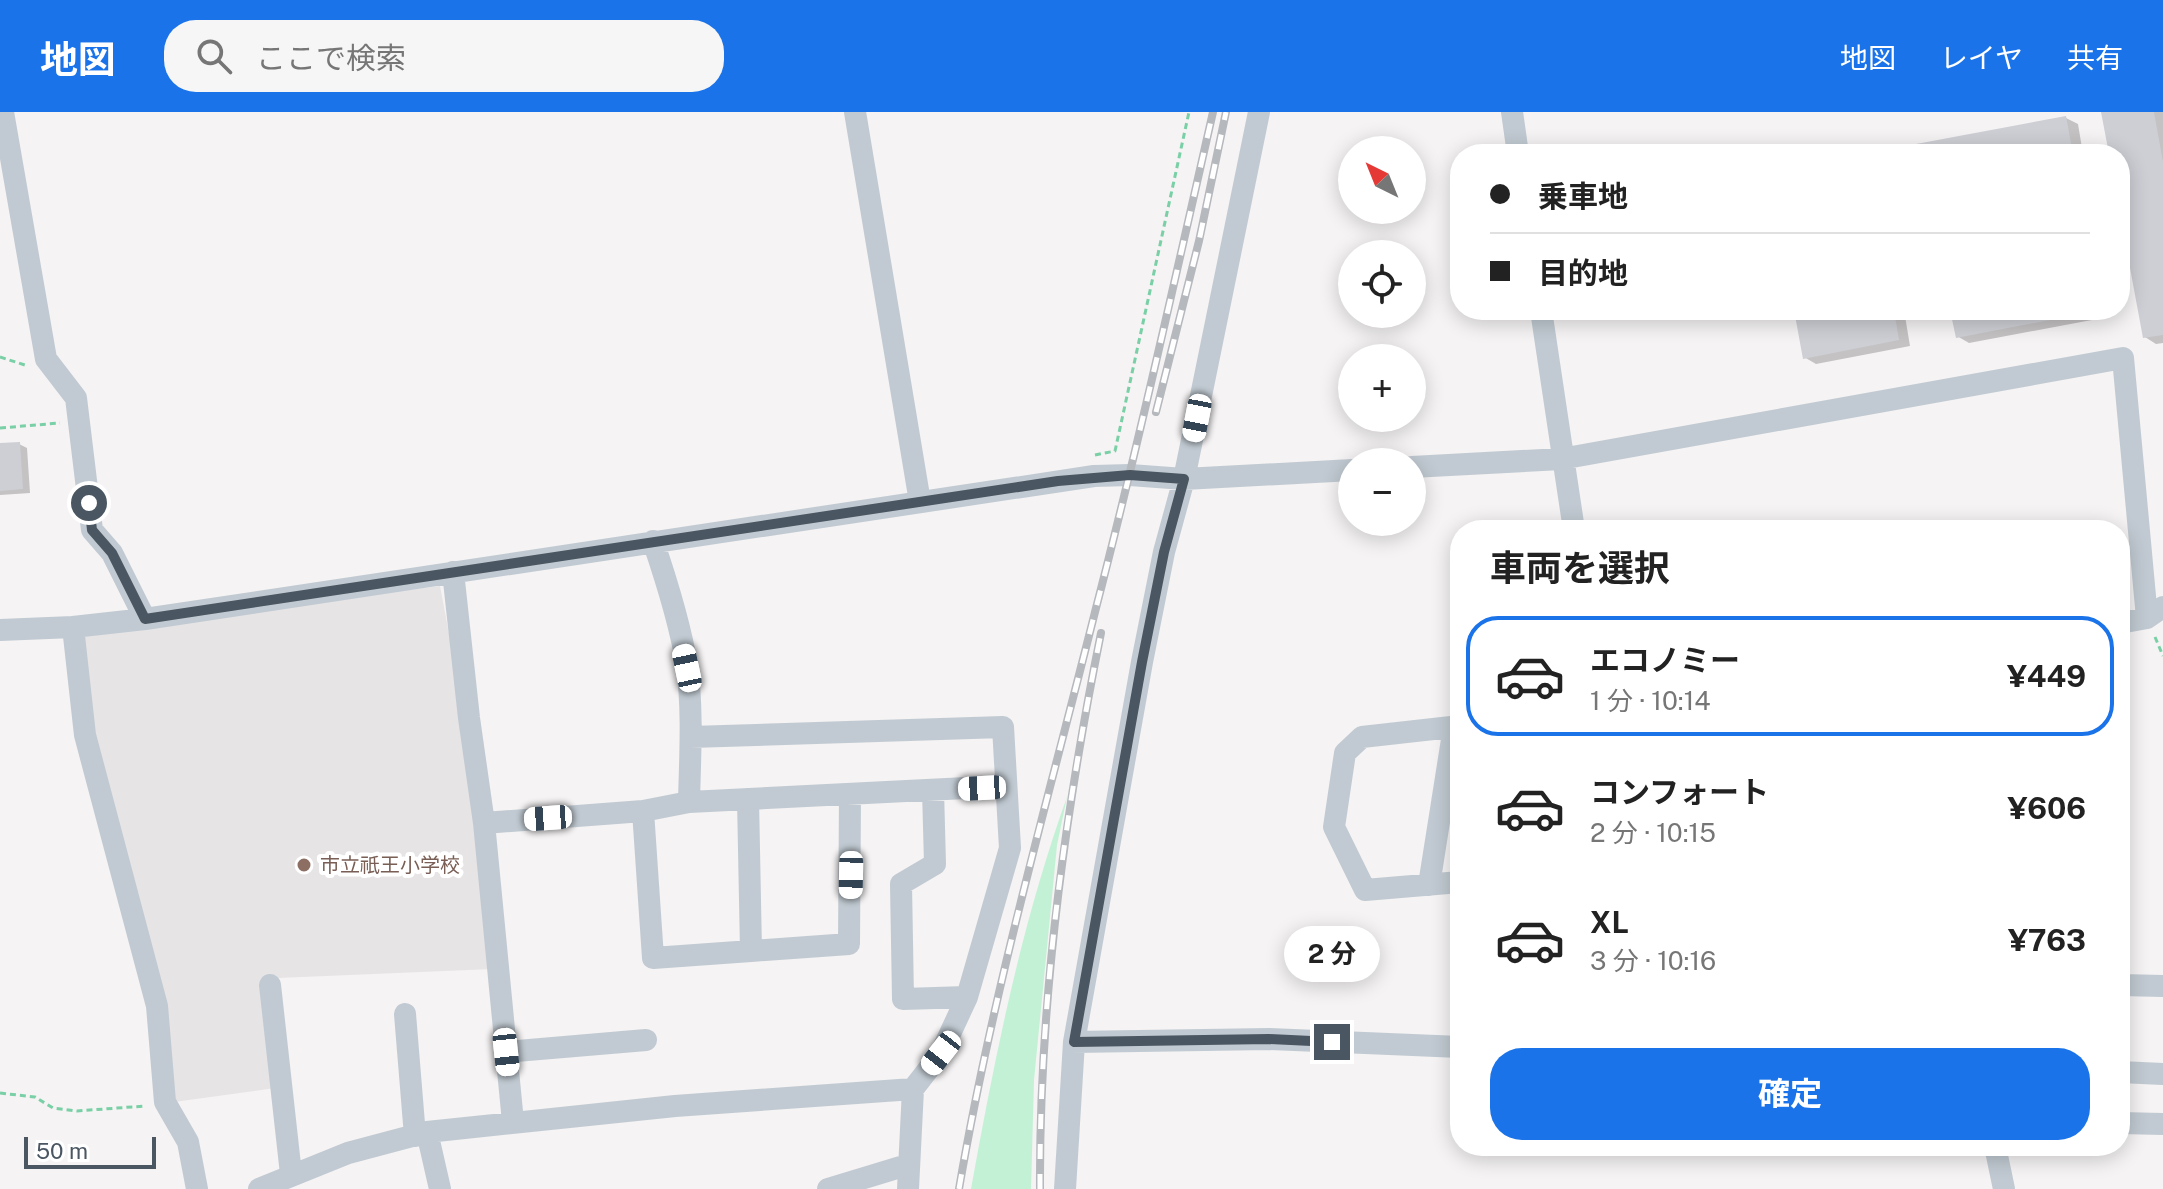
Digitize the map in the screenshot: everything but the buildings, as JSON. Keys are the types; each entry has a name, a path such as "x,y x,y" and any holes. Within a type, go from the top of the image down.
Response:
{"street":[{"path":"3,112 48,364 76,398 92,530 112,553 145,619"},
{"path":"855,112 920,502"},
{"path":"1065,1189 1074,1042 1142,662 1164,552 1184,479 1259,112"},
{"path":"1512,112 1517,144"},
{"path":"1543,320 1572,520"},
{"path":"1426,466 1561,459 2123,358 2155,613 2130,620"},
{"path":"0,630 73,627 145,619 1094,476 1184,479 1338,471"},
{"path":"653,541 672,597 687,668 691,737 689,802"},
{"path":"453,572 484,823 513,1122"},
{"path":"73,627 85,735 157,1006 165,1102 188,1142 197,1189"},
{"path":"691,737 1003,727 1010,848 967,997 941,1053 913,1089 908,1189"},
{"path":"1450,727 1362,737 1345,753 1334,827 1365,890 1450,883"},
{"path":"1429,885 1450,766"},
{"path":"484,823 643,811 689,802 1006,786"},
{"path":"933,790 935,864 901,884 903,999 967,997"},
{"path":"643,811 653,958 849,944 850,794"},
{"path":"748,799 751,951"},
{"path":"270,985 291,1174"},
{"path":"2130,985 2163,986"},
{"path":"405,1014 421,1134 440,1189"},
{"path":"1074,1042 1269,1039 1450,1047"},
{"path":"506,1052 646,1040"},
{"path":"2130,1072 2163,1074"},
{"path":"259,1189 348,1153 421,1134 675,1106 913,1089"},
{"path":"2130,1123 2163,1124"},
{"path":"1997,1156 2004,1189"},
{"path":"828,1189 907,1165"}],"path":[{"path":"1085,457 1115,451 1189,112"},
{"path":"0,357 28,366 48,364"},
{"path":"0,428 79,421"},
{"path":"0,1093 35,1097 53,1108 77,1111 130,1109 165,1102"}],"shaded area":[{"name":"市立祇王小学校","path":"440,586 464,714 492,969 260,981 275,1088 174,1102 99,760 82,636 88,629"}],"green space":[{"path":"1067,797 1057,845 1034,1080 1031,1189 971,1189 1023,942"}],"railway":[{"path":"959,1189 987,1044 1021,899 1126,487 1213,112"},
{"path":"1156,412 1199,241 1226,112"},
{"path":"1040,1189 1044,1049 1056,910 1076,771 1101,633"}],"place":[{"name":"市立祇王小学校","path":"304,865"}],"route":[{"path":"89,503 92,530 112,553 145,619 1094,476 1184,479 1164,552 1142,662 1074,1042 1269,1039 1332,1042"}]}
